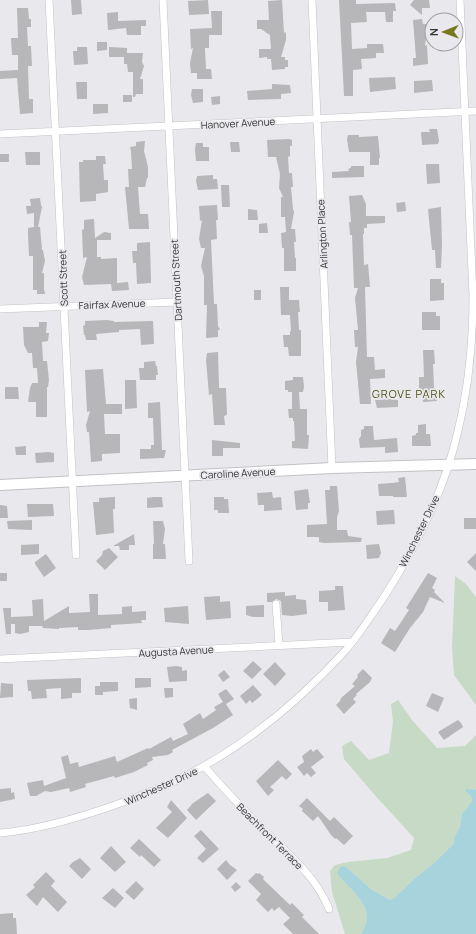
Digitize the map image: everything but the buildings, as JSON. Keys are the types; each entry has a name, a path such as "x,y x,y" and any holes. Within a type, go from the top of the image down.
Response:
{"street":[{"name":"Scott Street","path":"49,0 76,555"},
{"name":"Dartmouth Street","path":"163,0 189,561"},
{"name":"Arlington Place","path":"312,0 332,468"},
{"name":"Winchester Drive","path":"0,833 77,818 125,802 163,787 204,766 226,752 268,723 293,701 352,642 371,616 408,556 437,498 449,464 465,399 471,355 473,295 460,0"},
{"name":"Hanover Avenue","path":"0,134 476,112"},
{"name":"Fairfax Avenue","path":"0,309 177,302"},
{"name":"Caroline Avenue","path":"0,485 332,468 476,464"},
{"path":"276,604 279,645"},
{"name":"Augusta Avenue","path":"0,658 352,642"},
{"name":"Beachfront Terrace","path":"204,766 232,798 301,865 319,889 329,909"}],"green space":[{"path":"455,576 466,584 476,597 476,705 454,675 452,648"},
{"path":"398,700 412,720 437,748 465,746 476,735 476,790 465,791 471,796 472,801 462,814 460,827 454,837 454,843 435,862 413,880 395,899 390,900 371,889 346,867 339,876 363,903 367,916 366,924 361,934 345,934 332,892 330,871 335,865 348,862 387,858 411,850 414,838 344,759 342,746 351,741 369,760 389,753 393,722 391,704"}],"water":[{"path":"466,789 476,790 476,934 361,934 366,923 366,910 363,903 337,873 340,867 346,867 371,889 390,900 395,898 454,843 454,837 460,827 462,814 472,801 471,796 465,791"}],"district":[{"name":"GROVE PARK","path":"409,394"}]}
